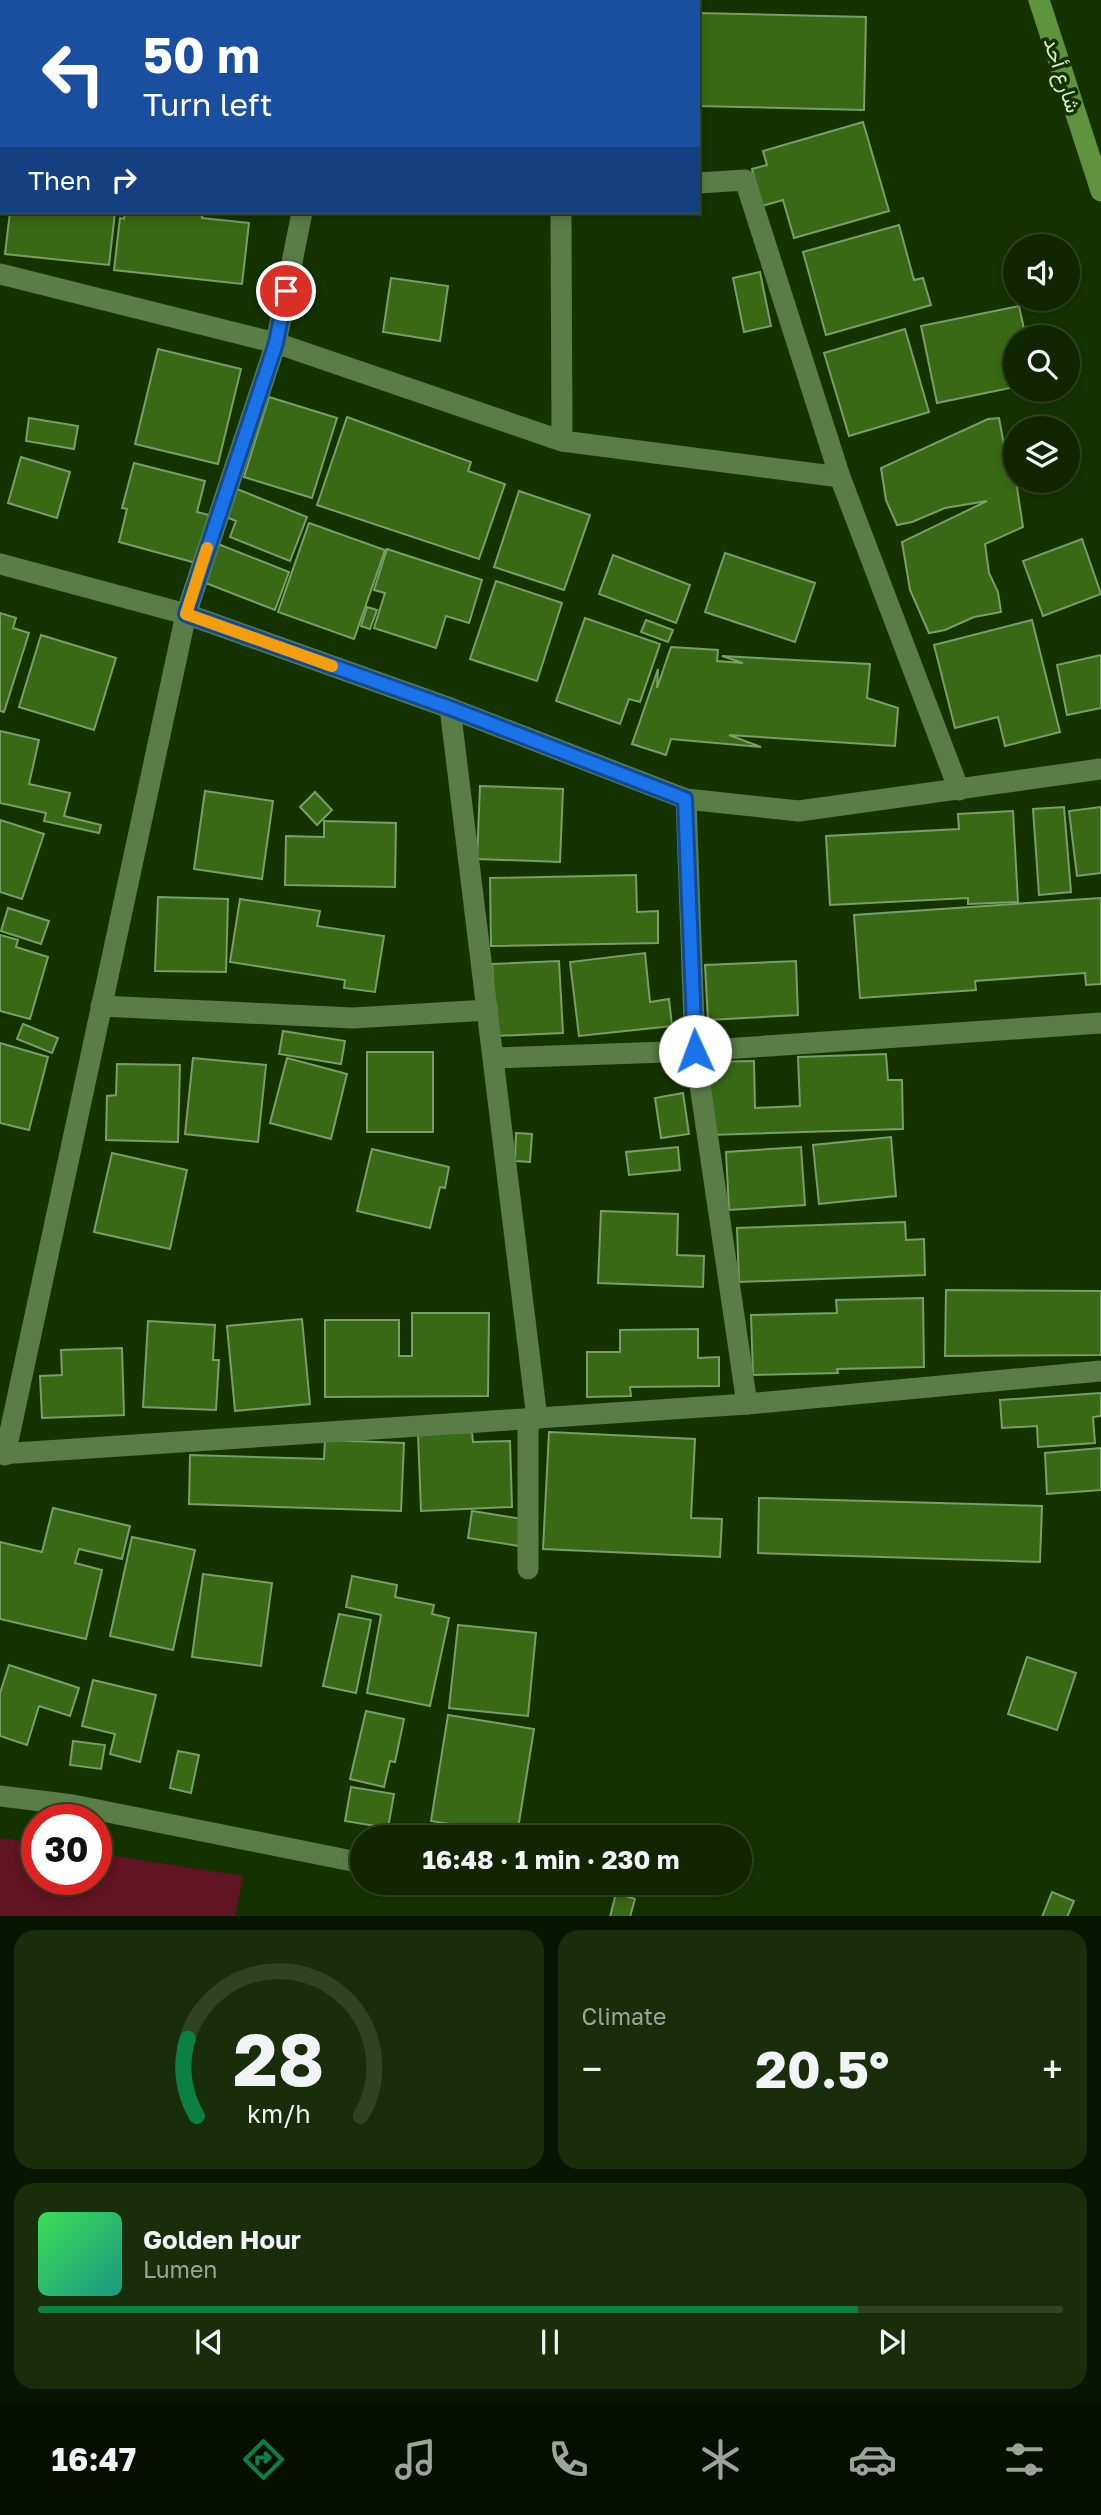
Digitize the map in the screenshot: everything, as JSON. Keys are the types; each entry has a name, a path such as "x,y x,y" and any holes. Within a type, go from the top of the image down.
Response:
{"main road":[{"name":"شارع أحد","path":"1039,0 1101,191"}],"street":[{"path":"700,183 745,180 840,477 960,790"},
{"path":"302,214 276,343 186,614 3,1455 747,1404 1101,1371"},
{"path":"561,214 562,441"},
{"path":"0,274 276,343 562,441 840,477"},
{"path":"0,564 186,614 450,708 685,799 799,811 1101,769"},
{"path":"450,708 494,1059 533,1419 528,1569"},
{"path":"685,799 695,1051 747,1404"},
{"path":"101,1006 353,1018 488,1010"},
{"path":"494,1059 695,1051 1101,1023"},
{"path":"0,1796 73,1805 350,1861"}],"shaded area":[{"path":"0,1838 21,1841 21,1895 112,1895 112,1856 243,1876 235,1916 0,1916"}],"building":[{"path":"700,13 866,17 864,110 700,106"},
{"path":"863,122 889,211 794,238 783,200 762,206 752,169 767,165 763,151"},
{"path":"10,214 115,214 109,265 5,254"},
{"path":"125,214 203,214 202,218 249,223 242,284 114,270 120,218 124,219"},
{"path":"899,225 914,280 923,278 931,305 826,335 803,252"},
{"path":"760,272 771,326 744,332 733,278"},
{"path":"391,278 448,286 440,341 383,332"},
{"path":"1003,309 1020,311 1023,325 1003,325 1003,389 937,403 921,326"},
{"path":"905,329 929,412 849,436 824,353"},
{"path":"158,349 241,369 218,464 135,444"},
{"path":"269,397 337,418 312,498 244,477"},
{"path":"347,417 471,462 468,471 505,484 479,559 317,505"},
{"path":"29,418 78,426 74,449 26,441"},
{"path":"999,418 1003,440 1003,493 1018,493 1023,527 985,544 989,573 998,592 1001,612 974,617 945,630 929,633 910,590 902,542 987,501 945,508 912,522 897,525 886,500 881,468 988,419"},
{"path":"21,457 70,472 57,518 8,503"},
{"path":"134,463 205,481 197,512 209,515 196,563 119,542 127,509 122,508"},
{"path":"237,489 307,517 290,561 230,537 236,521 226,517"},
{"path":"519,491 590,515 564,590 494,567"},
{"path":"309,523 385,550 354,639 278,612"},
{"path":"1082,539 1101,594 1043,616 1023,561"},
{"path":"218,544 289,572 275,610 203,582"},
{"path":"387,549 482,580 469,623 446,616 436,648 374,628 385,593 374,590"},
{"path":"725,553 815,583 795,642 705,612"},
{"path":"613,555 690,585 676,623 599,594"},
{"path":"496,581 562,603 537,681 470,659"},
{"path":"367,607 377,610 370,629 361,626"},
{"path":"0,613 16,618 13,628 29,633 4,712 0,711"},
{"path":"585,618 660,644 640,702 629,699 620,724 556,701"},
{"path":"646,620 673,630 668,642 641,632"},
{"path":"1032,620 1060,732 1005,746 998,717 955,728 934,645"},
{"path":"41,635 116,658 94,730 19,707"},
{"path":"671,647 718,650 717,661 743,663 722,656 870,664 867,698 898,708 895,746 729,735 761,747 671,739 666,755 632,744 658,669 657,688"},
{"path":"1101,655 1101,708 1067,715 1057,665"},
{"path":"0,731 39,740 29,784 70,793 64,816 101,825 99,833 44,821 46,813 0,803"},
{"path":"480,786 563,789 560,862 477,859"},
{"path":"205,791 273,801 262,879 194,869"},
{"path":"315,792 332,810 317,825 300,807"},
{"path":"1064,807 1071,892 1039,895 1033,809"},
{"path":"1101,807 1101,873 1077,876 1069,811"},
{"path":"1013,811 1018,902 968,904 968,898 830,905 826,836 959,829 958,814"},
{"path":"0,820 44,834 22,899 0,892"},
{"path":"324,821 396,823 395,887 285,885 286,836 324,837"},
{"path":"636,875 637,912 658,911 658,943 491,946 490,878"},
{"path":"158,897 228,899 226,972 155,971"},
{"path":"1101,898 1101,984 1086,985 1085,973 975,981 976,990 860,998 854,915"},
{"path":"240,899 320,911 317,926 384,936 375,992 344,988 345,980 230,962"},
{"path":"8,908 49,921 41,944 1,931"},
{"path":"0,935 18,940 16,947 48,957 30,1019 0,1011"},
{"path":"645,953 650,1002 669,999 672,1026 579,1036 570,962"},
{"path":"559,961 563,1033 496,1036 492,964"},
{"path":"796,961 798,1015 708,1020 705,965"},
{"path":"23,1024 58,1038 52,1053 17,1039"},
{"path":"283,1031 345,1041 341,1064 279,1054"},
{"path":"0,1043 48,1057 29,1130 0,1123"},
{"path":"367,1052 433,1052 433,1132 367,1132"},
{"path":"886,1054 888,1080 902,1080 903,1129 709,1135 707,1062 754,1061 755,1108 800,1106 798,1057"},
{"path":"193,1058 266,1065 258,1142 185,1134"},
{"path":"287,1058 347,1074 331,1139 270,1123"},
{"path":"117,1064 180,1065 178,1142 106,1140 107,1096 116,1095"},
{"path":"683,1093 689,1134 661,1138 655,1098"},
{"path":"516,1133 532,1134 530,1162 515,1161"},
{"path":"891,1137 896,1196 819,1204 813,1145"},
{"path":"678,1147 680,1170 629,1175 626,1152"},
{"path":"801,1147 805,1205 729,1210 726,1152"},
{"path":"372,1149 449,1167 445,1188 440,1187 430,1228 357,1211"},
{"path":"112,1153 187,1170 170,1249 94,1232"},
{"path":"601,1211 678,1214 677,1255 704,1256 703,1287 598,1283"},
{"path":"905,1222 906,1240 924,1239 925,1275 739,1282 737,1228"},
{"path":"946,1290 1101,1291 1101,1355 945,1356"},
{"path":"923,1298 924,1367 753,1375 751,1315 837,1313 836,1300"},
{"path":"412,1313 489,1313 488,1396 325,1397 325,1320 399,1320 399,1356 412,1356"},
{"path":"302,1319 310,1404 235,1411 227,1326"},
{"path":"148,1321 215,1325 213,1360 219,1360 216,1410 143,1407"},
{"path":"698,1329 698,1358 719,1357 719,1386 630,1387 631,1396 587,1397 587,1352 620,1352 620,1330"},
{"path":"122,1348 124,1415 42,1418 40,1376 62,1375 61,1350"},
{"path":"1101,1393 1101,1416 1093,1417 1095,1443 1038,1447 1037,1426 1002,1428 1000,1400"},
{"path":"472,1432 473,1442 510,1441 512,1507 421,1511 418,1434"},
{"path":"549,1432 695,1439 691,1518 722,1519 720,1557 543,1549"},
{"path":"325,1440 404,1443 401,1511 189,1504 190,1455 324,1459"},
{"path":"1101,1448 1101,1490 1047,1494 1045,1453"},
{"path":"759,1498 1042,1506 1040,1562 758,1553"},
{"path":"53,1508 130,1526 122,1559 79,1549 75,1563 102,1570 86,1639 0,1619 0,1542 42,1552"},
{"path":"472,1511 523,1519 519,1546 468,1538"},
{"path":"132,1537 195,1550 173,1650 110,1636"},
{"path":"203,1574 272,1583 261,1666 192,1657"},
{"path":"352,1576 397,1585 395,1597 434,1605 432,1614 449,1618 430,1706 367,1693 381,1615 346,1607"},
{"path":"339,1614 371,1620 356,1693 323,1686"},
{"path":"458,1625 536,1633 528,1716 449,1708"},
{"path":"1027,1657 1076,1673 1057,1730 1008,1714"},
{"path":"9,1665 79,1688 70,1716 39,1706 27,1745 0,1736 0,1693"},
{"path":"93,1680 156,1695 140,1762 110,1754 115,1734 82,1726"},
{"path":"366,1711 404,1719 395,1762 390,1761 384,1787 350,1779"},
{"path":"448,1715 534,1729 519,1825 456,1825 431,1821"},
{"path":"73,1741 105,1745 101,1769 70,1765"},
{"path":"178,1751 199,1755 191,1793 170,1788"},
{"path":"351,1787 394,1794 389,1825 345,1821"},
{"path":"1052,1892 1074,1901 1067,1916 1042,1916"},
{"path":"616,1895 635,1899 630,1916 610,1916"}],"slow traffic":[{"path":"207,548 186,614 332,666"}],"route":[{"path":"286,291 276,343 186,614 450,708 685,799 695,1051"}]}
